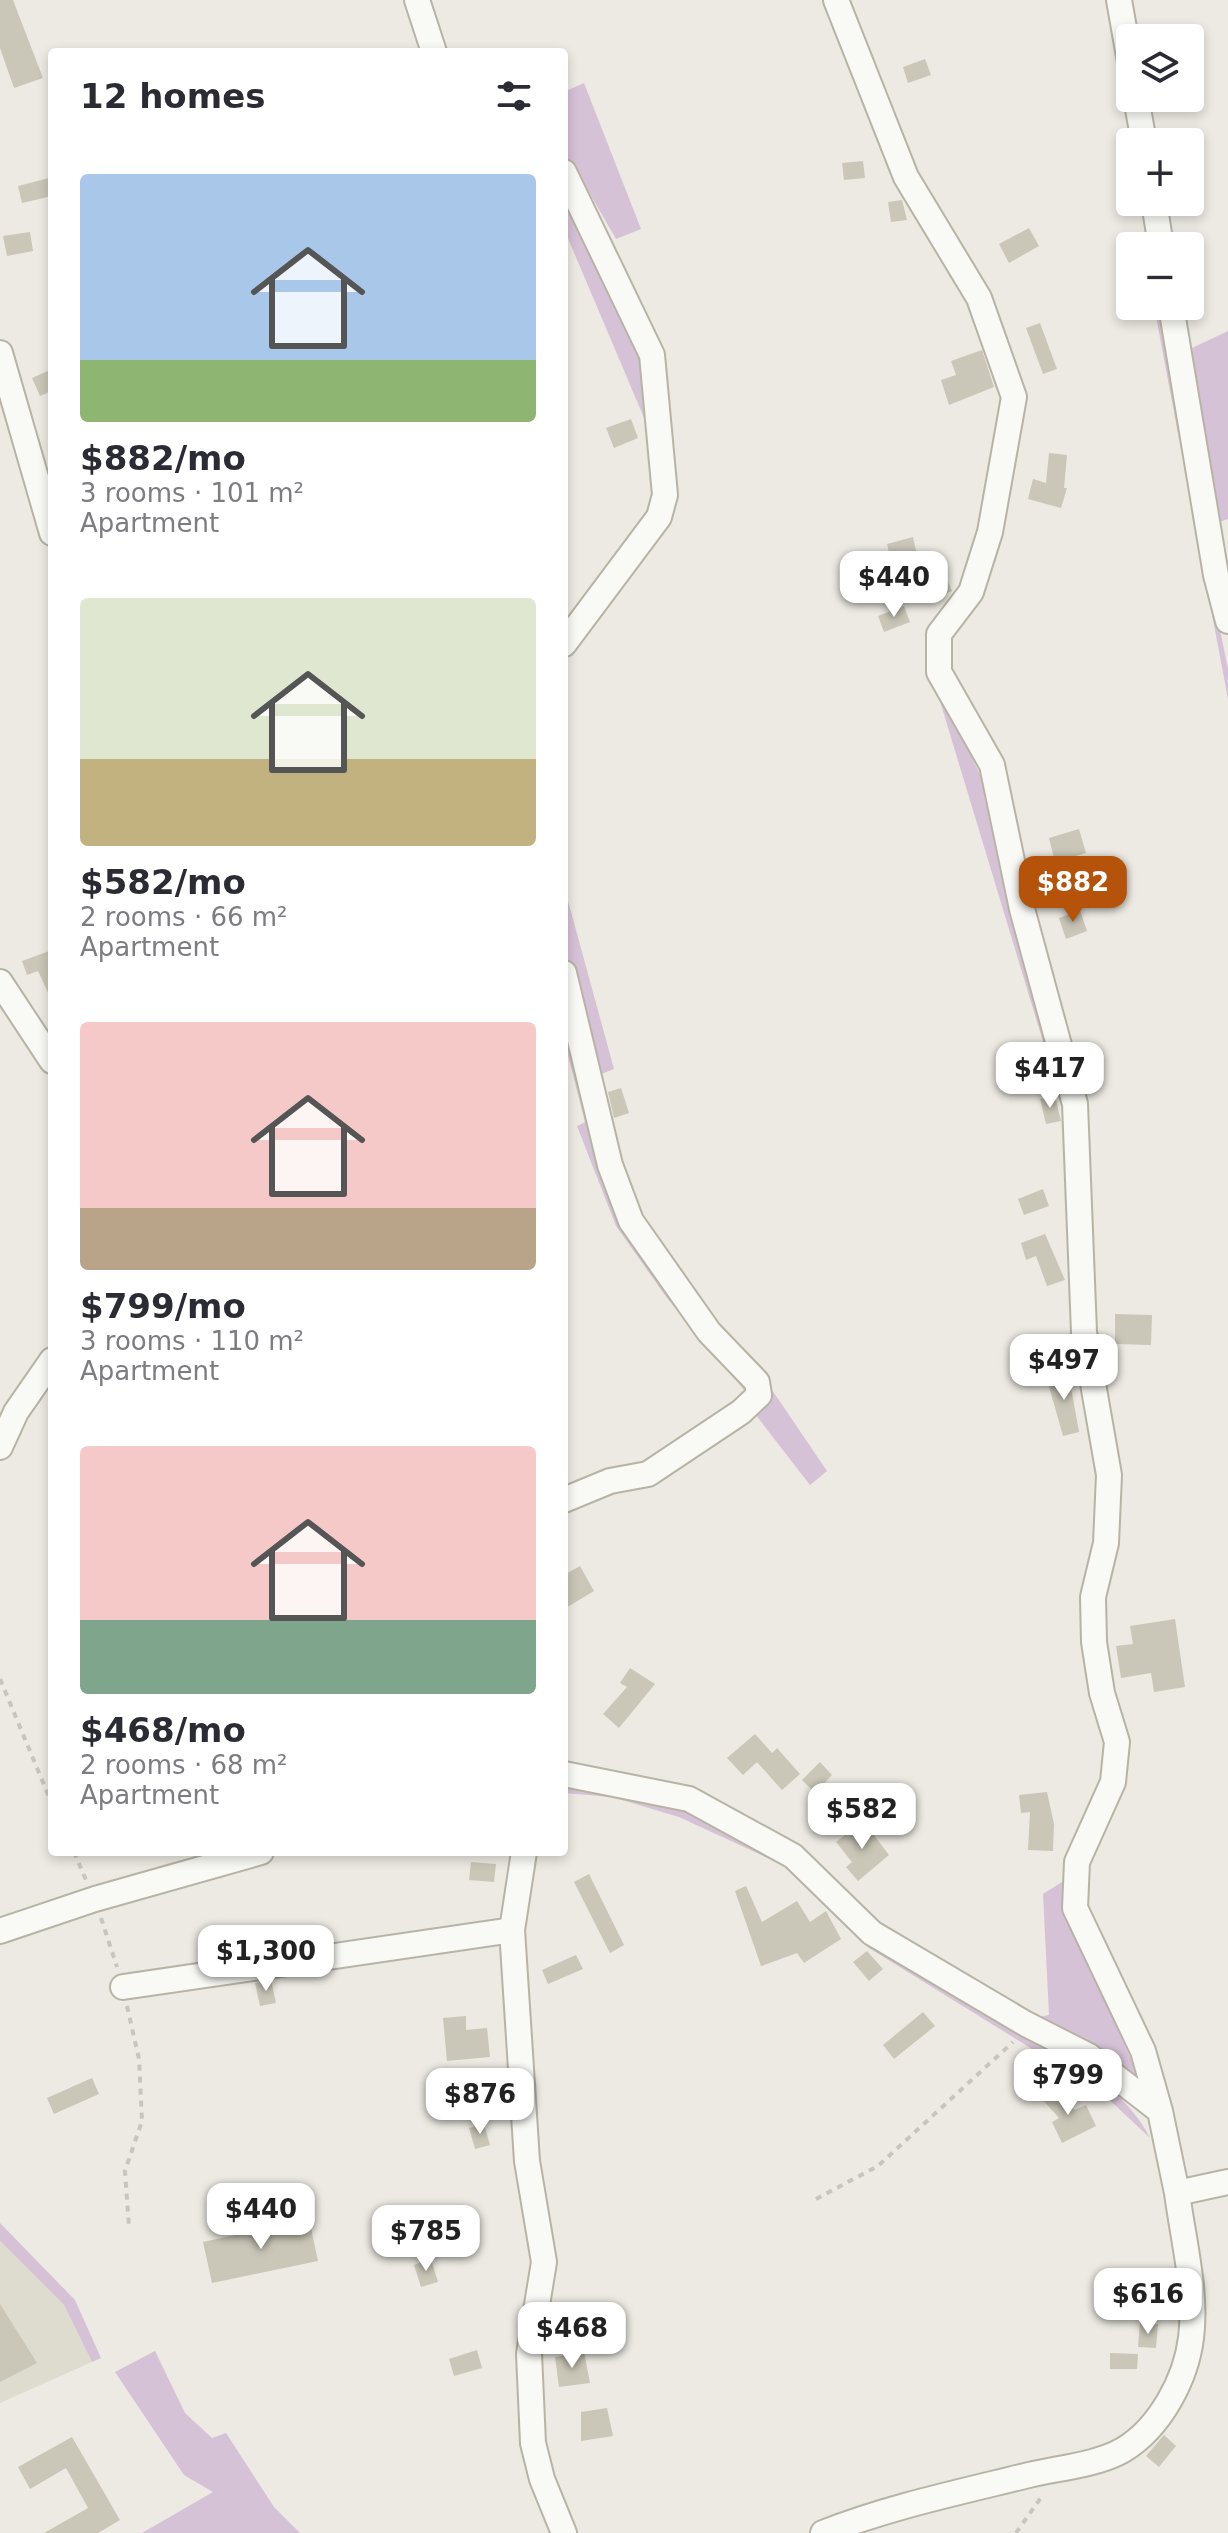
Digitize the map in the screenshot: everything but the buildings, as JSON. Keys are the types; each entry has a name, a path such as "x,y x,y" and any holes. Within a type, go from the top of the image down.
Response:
{"street":[{"path":"417,0 433,48"},
{"path":"823,2533 921,2501 1063,2469 1122,2450 1173,2396 1185,2370 1191,2320 1177,2193 1160,2111 1143,2051 1075,1908 1077,1862 1113,1782 1117,1742 1102,1693 1094,1642 1093,1597 1106,1543 1109,1475 1084,1332 1075,1104 1022,909 992,765 939,672 939,634 971,592 990,532 1014,397 979,298 906,177 836,0"},
{"path":"1119,0 1123,24"},
{"path":"568,180 652,355 665,495 659,517 568,639"},
{"path":"1173,320 1216,575 1228,621"},
{"path":"0,353 48,519"},
{"path":"0,982 48,1055"},
{"path":"568,990 610,1165 631,1221 709,1332 757,1382 759,1395 741,1412 648,1474 610,1481 568,1498"},
{"path":"0,1447 16,1412 48,1366"},
{"path":"568,1775 689,1799 793,1856 872,1933 1026,2024 1089,2056 1160,2111"},
{"path":"0,1931 95,1899 247,1856"},
{"path":"523,1856 512,1930 527,2161 544,2262 529,2354 533,2443 542,2479 564,2533"},
{"path":"123,1987 512,1930"},
{"path":"1177,2193 1228,2182"}],"path":[{"path":"0,1679 48,1794"},
{"path":"76,1856 95,1899 123,1987 139,2059 142,2121 125,2171 129,2227"},
{"path":"816,2199 878,2166 1011,2046 1026,2024"},
{"path":"1016,2533 1063,2469"}],"shaded area":[{"path":"584,83 641,229 616,239 568,159 568,90"},
{"path":"568,206 646,358 656,446 568,238"},
{"path":"1157,320 1165,320 1199,526 1228,669 1228,699"},
{"path":"1228,331 1228,519 1216,523 1192,348"},
{"path":"930,668 983,781 1061,1087 1057,1088"},
{"path":"568,901 614,1069 599,1075 568,958"},
{"path":"568,1014 604,1165 752,1383 734,1408 745,1391 667,1298 616,1226 577,1126 585,1122 568,1056"},
{"path":"772,1390 827,1471 810,1485 752,1410"},
{"path":"568,1787 684,1810 788,1863 1098,2079 1132,2111 1150,2138 1100,2091 869,1948 787,1867 679,1817 612,1797 568,1793"},
{"path":"1065,1880 1079,1941 1141,2082 1030,2019 1049,2015 1043,1894"},
{"path":"0,2223 75,2300 101,2358 92,2362 64,2305 0,2241"},
{"path":"0,2241 64,2305 92,2362 0,2403"},
{"path":"155,2351 185,2413 212,2438 226,2433 274,2507 300,2533 142,2533 213,2492 184,2475 115,2372"}]}
